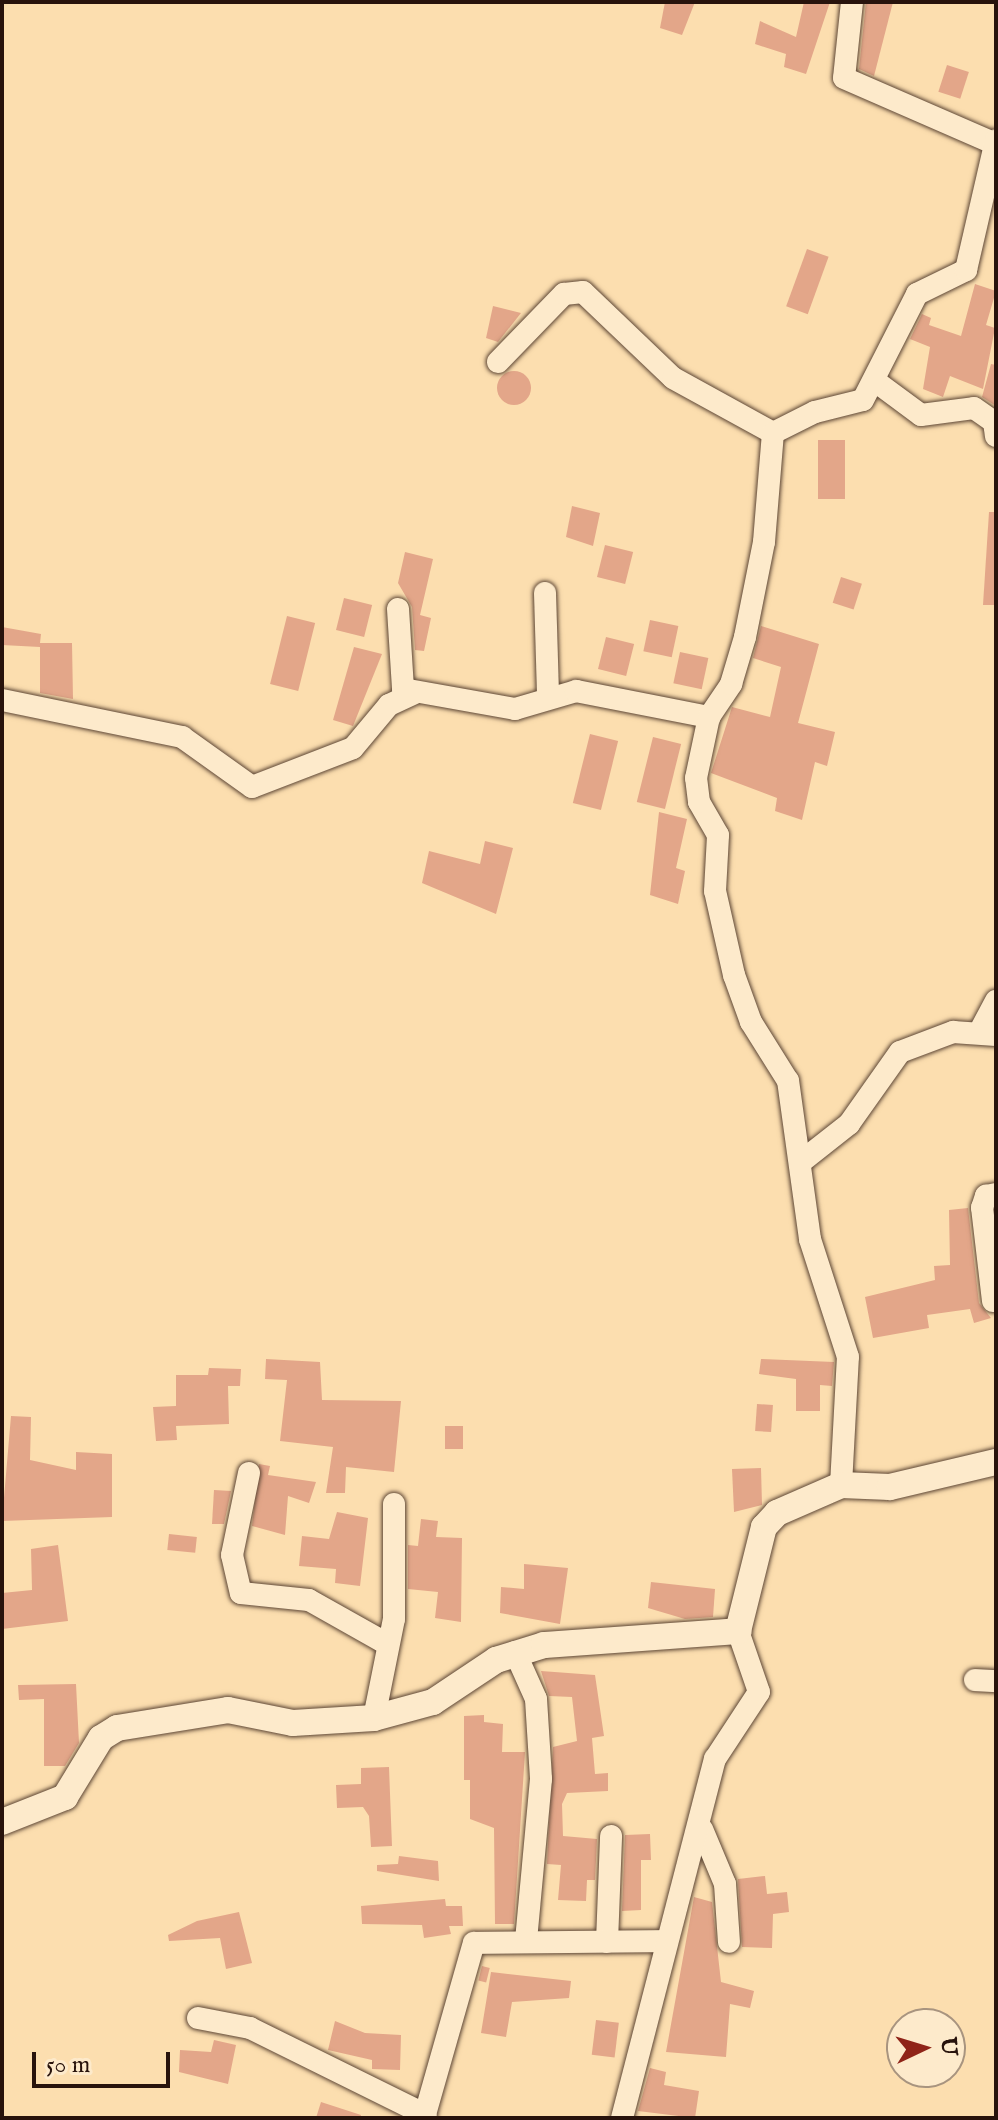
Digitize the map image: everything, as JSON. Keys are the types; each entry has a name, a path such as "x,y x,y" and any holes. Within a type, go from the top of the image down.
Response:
{"street":[{"path":"773,433 815,412 863,400 917,294 966,270 975,252 994,141 844,78 852,2"},
{"path":"498,362 564,294 583,292 673,378 773,433"},
{"path":"875,381 921,415 974,408 994,422 996,436"},
{"path":"773,433 764,542 745,637 731,684 709,717 697,790 718,835 719,911 741,999 788,1081 802,1161 810,1239 849,1364 841,1485"},
{"path":"545,593 548,697"},
{"path":"398,609 399,679 415,693 515,709 576,691 709,717"},
{"path":"2,700 182,737 252,787 353,748 389,705 415,693"},
{"path":"802,1161 849,1124 900,1052 988,1032 996,1001"},
{"path":"993,1301 982,1208 986,1196 996,1194"},
{"path":"622,2118 664,1941 702,1829 715,1759 759,1692 738,1631 769,1519 841,1485 890,1487 996,1462"},
{"path":"249,1473 232,1555 241,1593 309,1600 387,1644"},
{"path":"374,1718 394,1619 394,1504"},
{"path":"2,1822 65,1797 101,1738 117,1728 228,1710 293,1723 374,1718 433,1702 515,1652 738,1631"},
{"path":"515,1652 536,1699 541,1766 526,1941"},
{"path":"702,1829 725,1884 729,1942"},
{"path":"607,1942 611,1836"},
{"path":"198,2018 250,2028 425,2116 467,1952 479,1940 664,1941"}],"building":[{"path":"665,2 695,2 682,35 660,28"},
{"path":"804,2 830,2 806,74 784,67 786,54 755,44 760,21 796,37"},
{"path":"866,2 893,2 874,76 859,69"},
{"path":"947,65 969,72 960,99 938,92"},
{"path":"807,249 829,257 808,314 786,306"},
{"path":"975,284 996,291 986,325 995,328 983,389 950,376 943,397 923,389 930,347 910,339 922,314 931,318 929,325 961,336"},
{"path":"493,306 521,313 498,342 486,338"},
{"path":"991,364 996,365 996,406 982,397"},
{"path":"514,371 526,376 531,388 526,400 514,405 502,400 497,388 502,376"},
{"path":"818,440 845,440 845,499 818,499"},
{"path":"572,506 600,513 593,546 566,537"},
{"path":"989,512 996,512 996,605 983,605"},
{"path":"605,545 633,552 625,584 597,577"},
{"path":"405,552 433,559 420,615 431,618 424,651 415,650 412,607 398,583"},
{"path":"841,577 862,584 854,609 833,603"},
{"path":"344,598 372,605 364,637 336,630"},
{"path":"287,616 315,623 298,691 270,684"},
{"path":"650,620 678,626 672,657 643,651"},
{"path":"761,626 819,644 798,723 835,732 827,766 815,762 802,820 775,811 777,798 711,773 732,707 770,717 781,667 753,658"},
{"path":"2,627 41,634 40,643 72,643 73,699 40,693 40,647 2,645"},
{"path":"606,637 634,644 626,676 598,669"},
{"path":"354,647 382,654 353,726 333,720"},
{"path":"680,652 708,658 702,689 673,683"},
{"path":"590,734 618,741 601,810 573,803"},
{"path":"653,737 681,744 665,809 637,802"},
{"path":"659,812 687,819 676,868 685,871 678,904 650,895"},
{"path":"485,841 513,848 496,914 422,883 429,851 480,864"},
{"path":"968,1208 979,1303 991,1318 974,1323 970,1309 927,1315 929,1328 873,1338 865,1297 935,1280 934,1266 950,1265 949,1210"},
{"path":"266,1359 320,1362 322,1400 401,1401 394,1472 346,1467 345,1493 326,1493 333,1447 280,1441 287,1380 265,1379"},
{"path":"761,1359 834,1362 832,1386 820,1385 820,1411 796,1411 796,1379 759,1374"},
{"path":"209,1368 241,1369 240,1386 228,1386 229,1424 176,1426 177,1440 156,1441 153,1407 176,1406 176,1375 208,1375"},
{"path":"757,1404 773,1405 771,1432 755,1431"},
{"path":"11,1416 31,1417 30,1460 76,1470 76,1452 112,1454 112,1517 2,1521"},
{"path":"445,1426 463,1426 463,1449 445,1449"},
{"path":"259,1464 270,1466 268,1475 316,1482 309,1503 288,1496 285,1535 252,1526"},
{"path":"761,1468 762,1505 734,1512 732,1469"},
{"path":"214,1490 231,1491 224,1524 212,1524"},
{"path":"337,1512 368,1518 360,1586 335,1583 336,1569 299,1566 302,1536 329,1539"},
{"path":"421,1519 438,1521 436,1537 462,1538 461,1622 435,1618 438,1592 408,1589 408,1545 418,1546"},
{"path":"169,1534 197,1537 195,1553 167,1550"},
{"path":"58,1545 68,1621 2,1629 2,1593 32,1590 31,1549"},
{"path":"524,1564 568,1568 560,1624 500,1613 501,1587 524,1589"},
{"path":"651,1582 715,1589 713,1617 685,1619 648,1608"},
{"path":"541,1671 595,1675 604,1736 592,1738 595,1774 608,1773 608,1791 567,1793 562,1804 563,1836 597,1839 595,1880 587,1880 586,1901 558,1900 561,1865 547,1864 553,1747 577,1741 572,1697 549,1696"},
{"path":"76,1684 79,1743 65,1766 44,1766 44,1699 19,1700 18,1685"},
{"path":"484,1715 484,1722 503,1724 502,1752 525,1752 514,1924 495,1924 494,1828 470,1819 470,1780 464,1780 464,1716"},
{"path":"389,1767 392,1846 371,1847 369,1816 363,1807 337,1808 336,1785 361,1784 361,1768"},
{"path":"650,1834 651,1860 641,1860 641,1910 622,1911 625,1835"},
{"path":"399,1856 438,1861 439,1881 377,1871 377,1865 398,1864"},
{"path":"765,1876 767,1894 787,1892 789,1912 773,1914 772,1948 742,1947 738,1879"},
{"path":"694,1897 712,1902 721,1982 754,1991 750,2008 730,2004 726,2057 666,2052"},
{"path":"445,1899 446,1906 462,1906 463,1926 449,1926 451,1934 424,1938 422,1925 362,1924 361,1906"},
{"path":"239,1912 252,1963 226,1969 220,1938 169,1941 168,1935 197,1921"},
{"path":"482,1966 490,1968 486,1982 478,1981"},
{"path":"491,1972 571,1981 569,1998 512,2002 506,2037 481,2033"},
{"path":"596,2020 619,2023 615,2058 592,2055"},
{"path":"335,2021 365,2033 401,2035 400,2070 372,2069 372,2060 328,2050"},
{"path":"214,2040 236,2045 228,2084 179,2072 180,2050 211,2052"},
{"path":"650,2068 666,2072 664,2085 699,2091 695,2118 638,2111"},
{"path":"321,2102 361,2115 360,2118 316,2118"}]}
